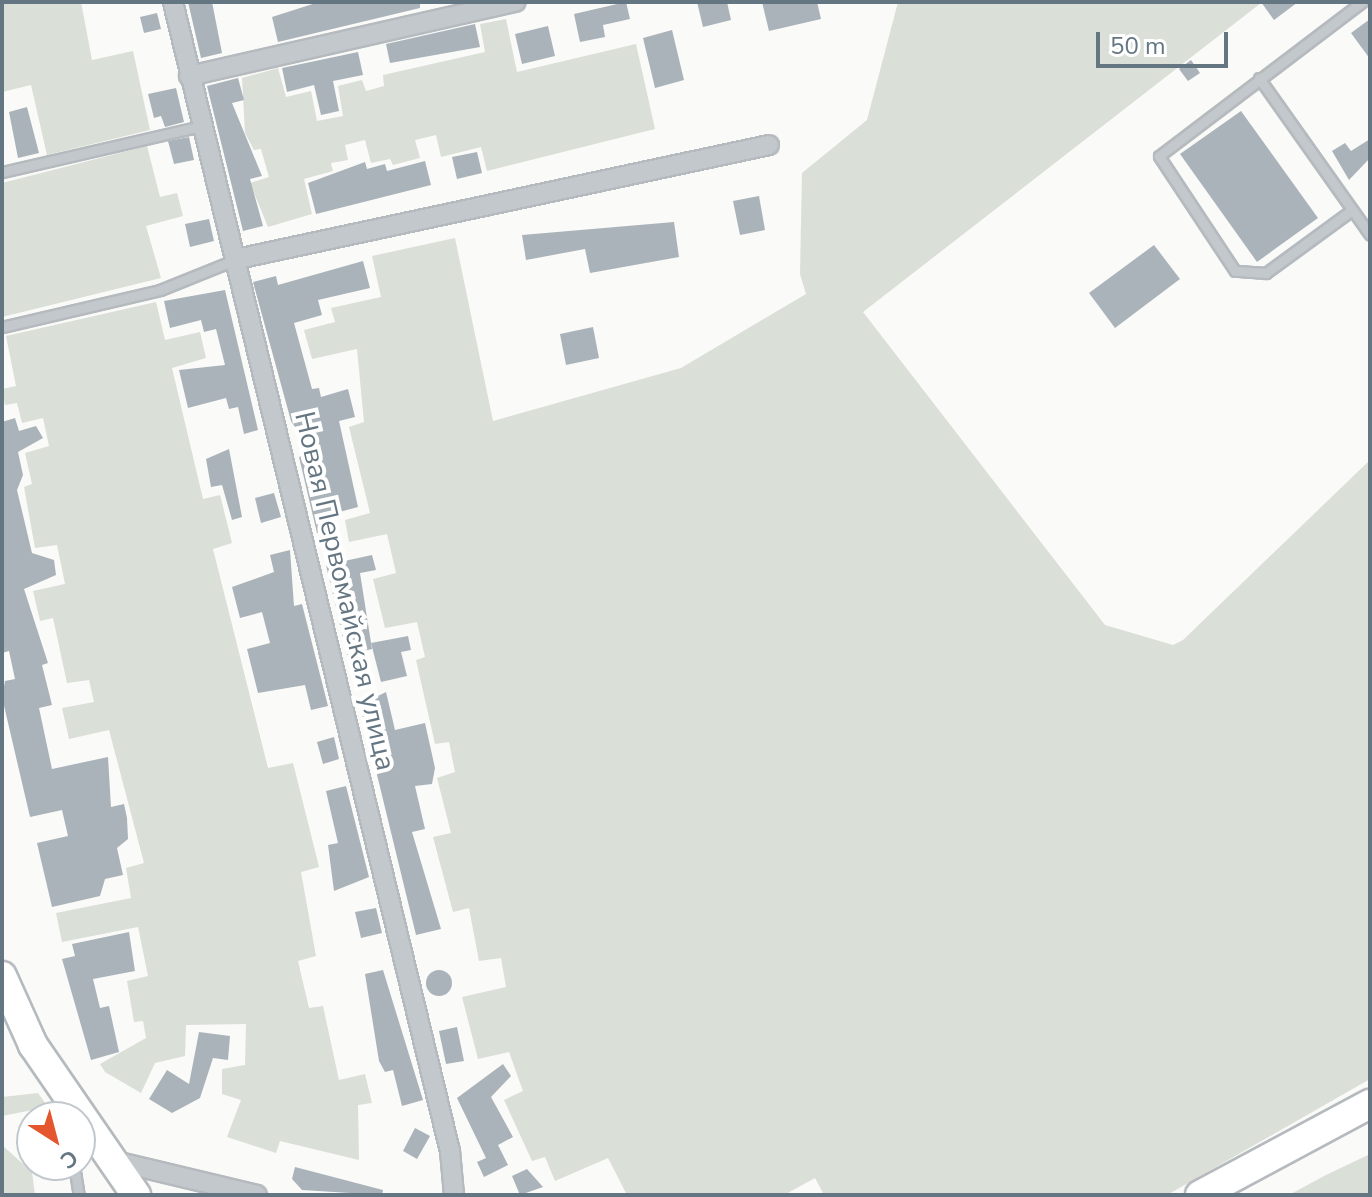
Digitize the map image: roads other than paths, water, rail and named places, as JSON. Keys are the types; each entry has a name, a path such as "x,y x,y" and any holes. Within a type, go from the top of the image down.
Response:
{"main road":[{"path":"2,976 33,1045 136,1195"},
{"path":"1200,1195 1370,1104"}],"street":[{"name":"Новая Первомайская улица","path":"173,2 450,1151 454,1195"},
{"path":"189,76 516,2"},
{"path":"237,259 769,145"},
{"path":"111,1160 209,1188 257,1195"}],"lane":[{"path":"1352,210 1266,273 1235,271 1159,156 1362,2"},
{"path":"1259,78 1370,235"},
{"path":"2,172 201,126"},
{"path":"2,327 160,290 237,259"}]}
